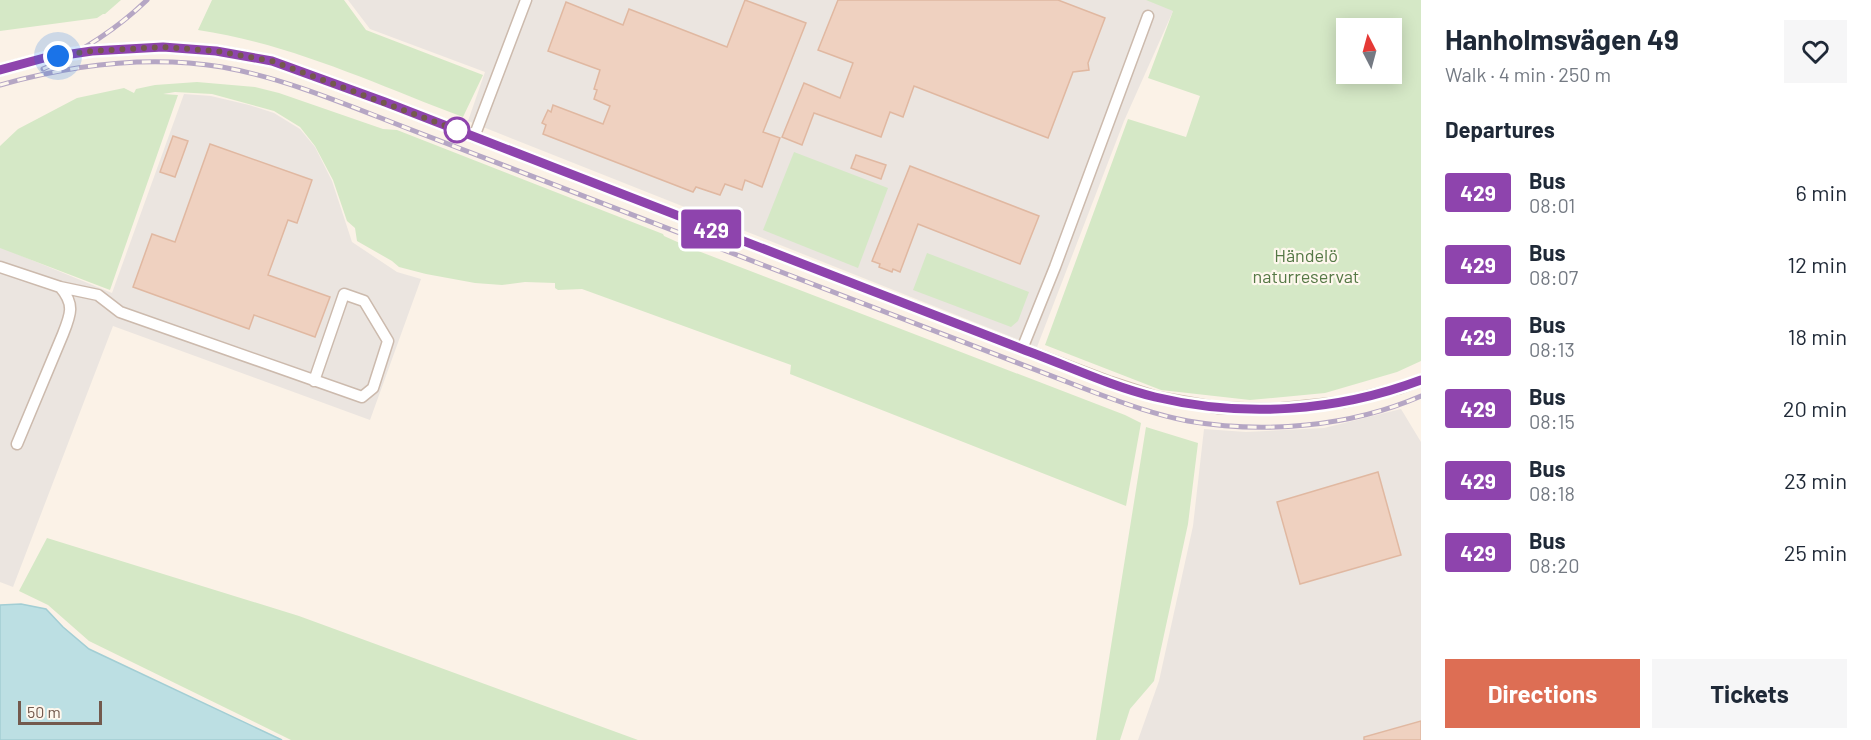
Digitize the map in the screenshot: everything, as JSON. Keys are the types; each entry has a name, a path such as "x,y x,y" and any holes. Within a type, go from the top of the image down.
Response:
{"street":[{"path":"474,137 526,0"},
{"path":"1022,349 1055,267 1148,16"},
{"path":"0,70 44,58 92,51 163,47 216,51 272,61 1022,349 1156,397 1219,408 1276,409 1344,402 1400,388 1421,380"},
{"path":"0,267 60,287 98,295 120,312 314,381 362,398 373,388 388,341 364,301 344,294 314,381"},
{"path":"17,444 70,317 71,304 60,287"}],"shaded area":[{"path":"348,0 1178,0 1124,121 1037,347 468,121 485,72 370,29"},
{"path":"184,94 211,96 249,105 274,113 300,129 315,147 332,181 352,242 397,272 421,279 370,420 113,326 13,587 0,582 0,247 112,293"},
{"path":"1401,409 1421,442 1421,740 1138,740 1159,681 1193,526 1204,429 1246,432 1324,428"}],"green space":[{"path":"0,0 121,0 97,18 0,31"},
{"path":"212,0 344,0 366,30 483,75 463,117 300,55 233,36 198,30"},
{"name":"Händelö naturreservat","path":"1146,0 1421,0 1421,361 1397,372 1325,393 1250,400 1161,390 1045,345 1128,119 1186,137 1200,96 1148,78 1173,11"},
{"path":"197,82 255,87 383,129 397,130 663,234 693,249 1125,415 1141,423 1126,506 790,374 791,365 582,289 558,290 555,288 555,283 525,282 502,285 475,283 399,267 357,241 355,228 347,221 333,180 315,146 300,127 274,111 212,94 175,92 163,94 178,95 110,290 0,248 0,146 18,129 77,98 124,88 134,93 136,89 155,85"},
{"path":"794,152 888,188 858,268 763,230"},
{"path":"927,253 1029,292 1018,321 1011,327 913,290"},
{"path":"1146,427 1198,443 1188,524 1154,681 1130,709 1120,740 1096,740"},
{"path":"47,538 299,616 638,740 291,740 89,641 48,605 19,591"}],"water":[{"path":"21,604 46,609 89,649 282,740 0,740 0,605"}],"building":[{"path":"745,0 806,23 763,132 780,138 762,187 745,180 742,190 725,184 720,195 696,187 693,192 543,134 546,125 542,123 548,110 551,112 553,105 603,124 610,106 594,99 597,90 594,89 600,70 548,51 566,2 623,25 629,9 727,47"},
{"path":"838,0 1058,0 1105,18 1088,63 1089,70 1073,72 1048,138 914,86 903,117 890,112 881,137 814,113 802,145 782,137 804,83 840,98 853,63 818,50"},
{"path":"173,136 188,141 175,177 160,172"},
{"path":"210,144 312,180 297,223 288,220 268,275 330,297 315,337 254,315 249,329 133,287 152,234 175,242"},
{"path":"856,155 886,165 881,179 851,168"},
{"path":"910,166 1039,216 1020,264 918,224 900,272 893,269 892,272 879,267 880,264 872,261"},
{"path":"1378,472 1401,555 1300,584 1277,502"},
{"path":"1421,721 1421,740 1364,740 1364,737"}],"railway":[{"path":"43,69 98,39 147,0"},
{"path":"0,85 82,67 138,62 222,67 268,78 337,101 1096,393 1176,419 1246,427 1306,425 1365,415 1421,396"}],"bus line":[{"name":"429","path":"0,70 44,58 92,51 163,47 216,51 272,61 385,102 1022,349 1156,397 1219,408 1276,409 1344,402 1400,388 1421,380"}],"route":[{"path":"58,56 92,51 163,47 216,51 272,61 457,130"}]}
